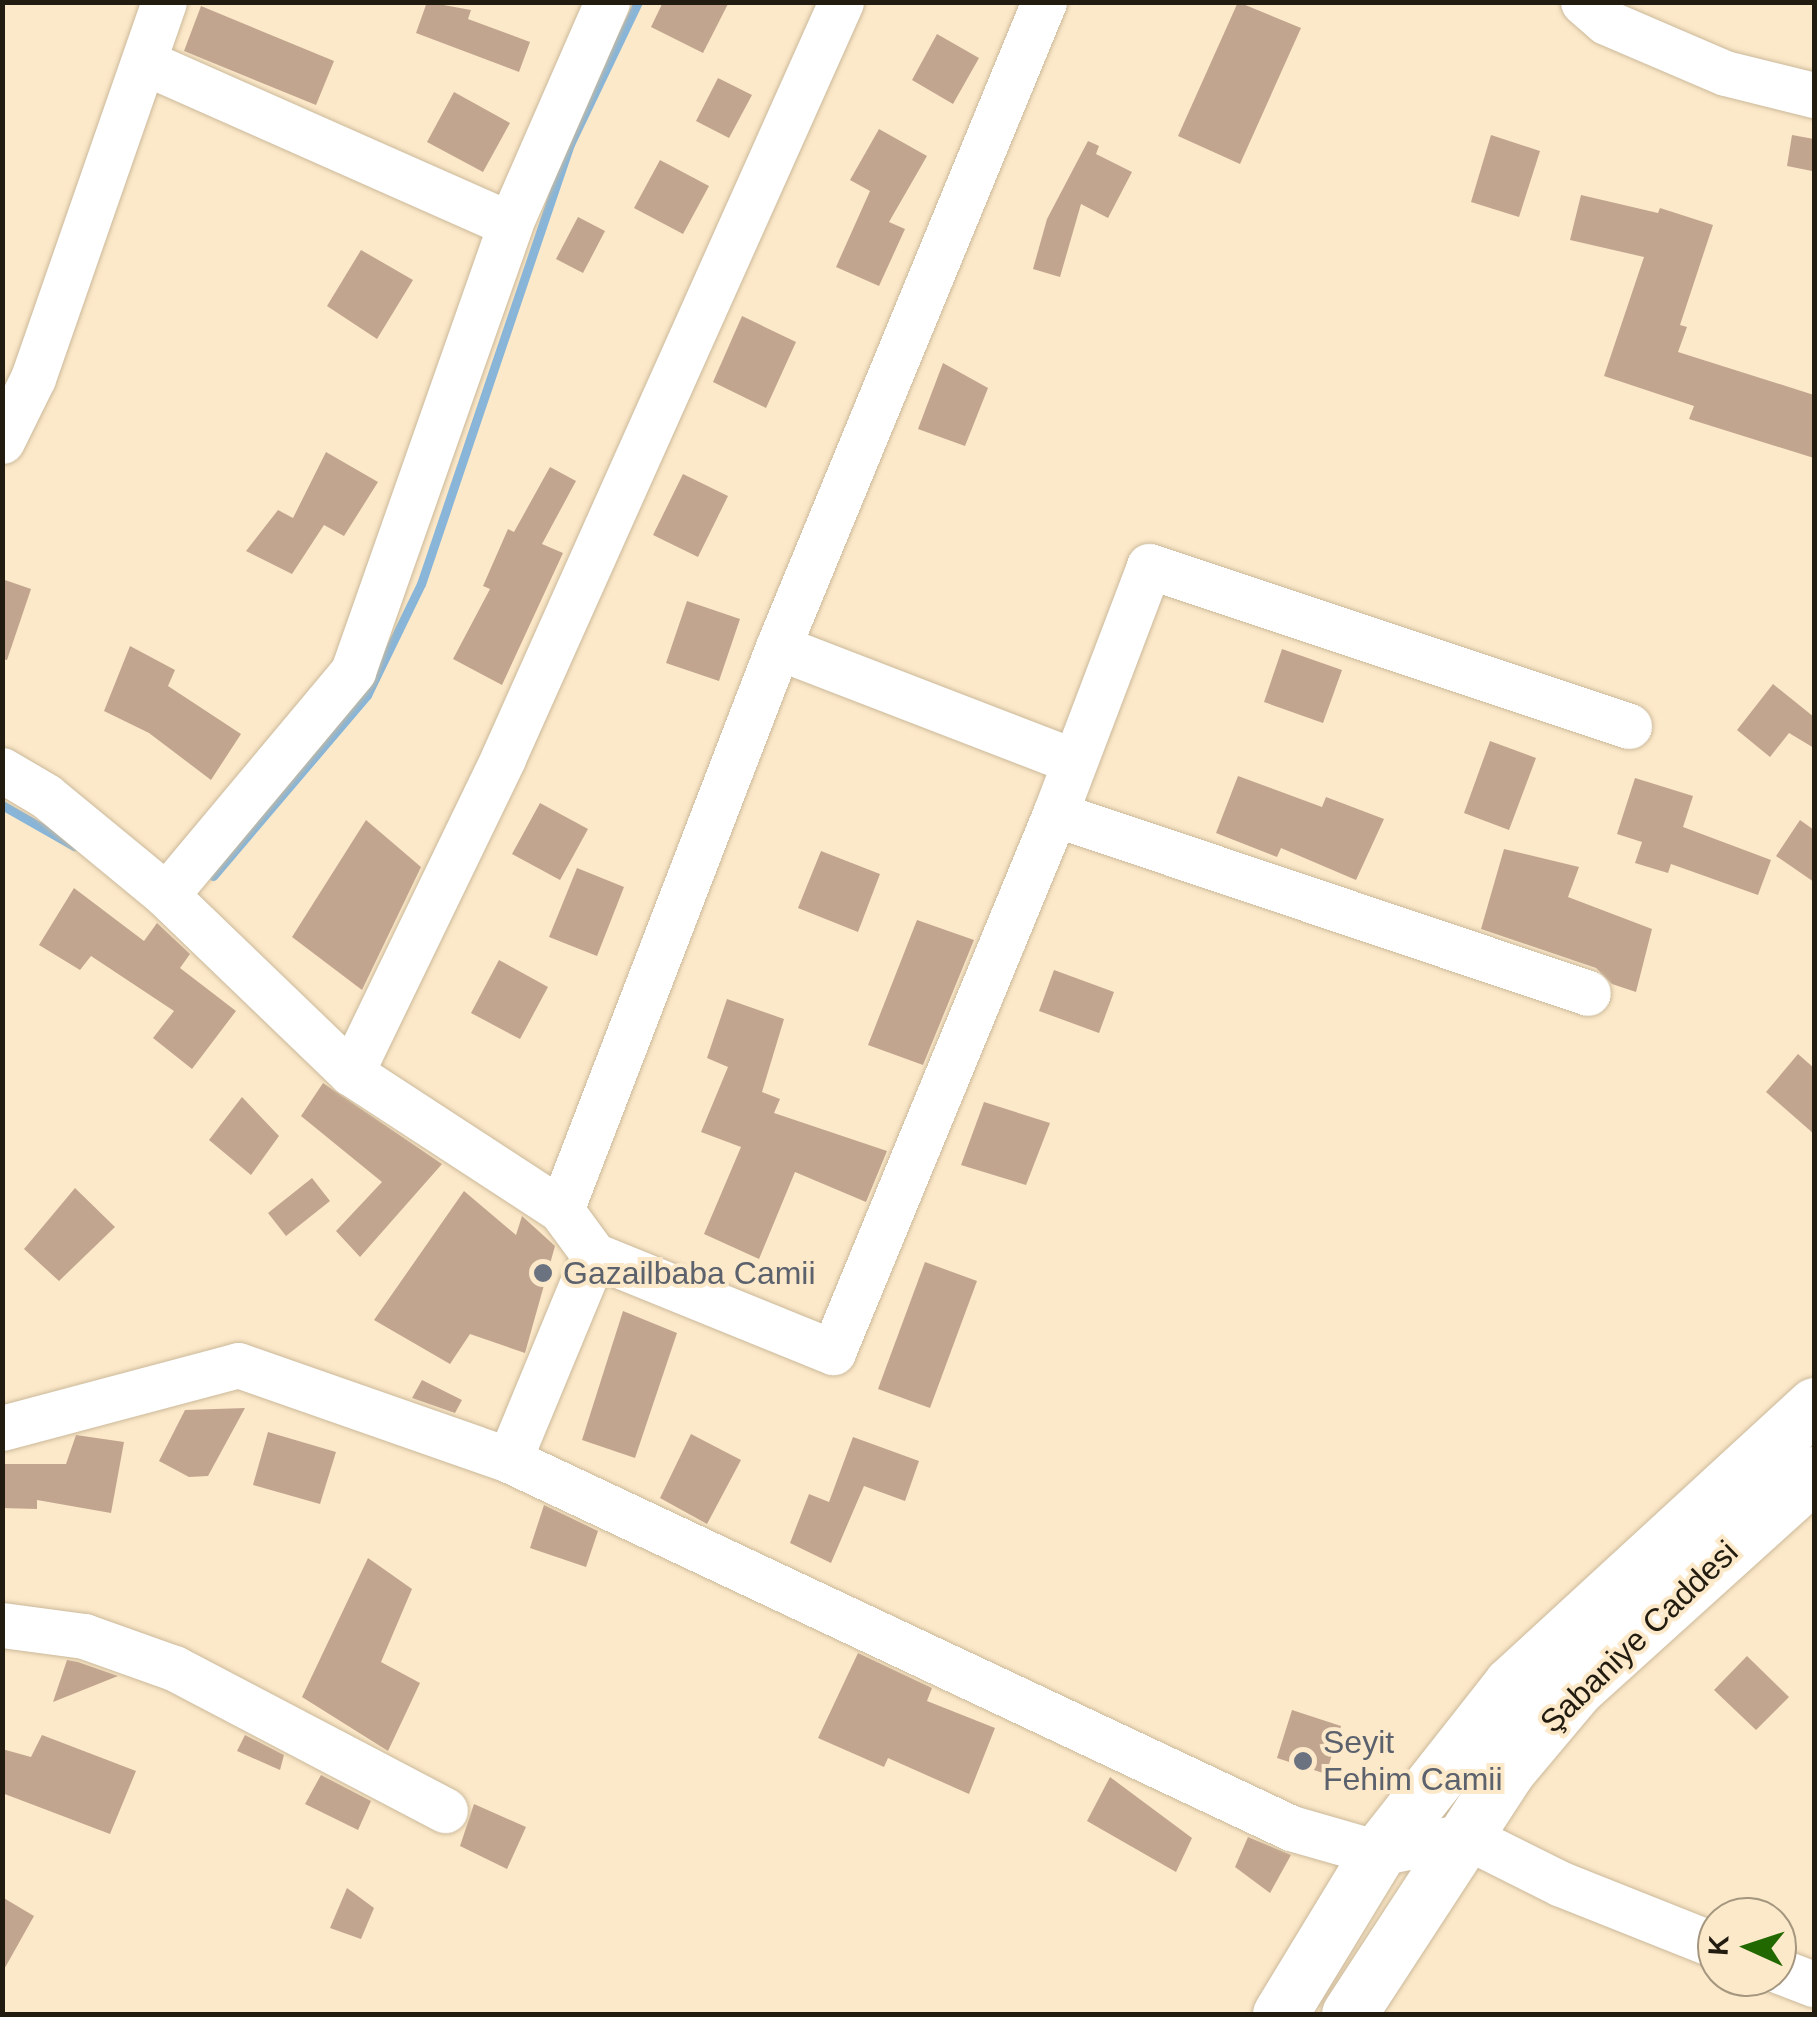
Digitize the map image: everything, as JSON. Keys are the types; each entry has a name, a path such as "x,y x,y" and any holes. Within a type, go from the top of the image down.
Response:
{"highway":[{"path":"1280,2014 1378,1853 1512,1684 1814,1405"},
{"name":"Şabaniye Caddesi","path":"1350,2014 1508,1770 1576,1689 1814,1474"}],"street":[{"path":"2,441 33,378 164,2"},
{"path":"166,894 353,671 510,224 606,2"},
{"path":"351,1073 512,740 841,2"},
{"path":"561,1210 778,647 1044,2"},
{"path":"1583,2 1606,22 1725,73 1814,94"},
{"path":"144,62 510,224"},
{"path":"2,770 46,796 166,894 351,1073 561,1210 594,1255 832,1352 1055,814 1149,566 1629,726"},
{"path":"778,647 1074,761"},
{"path":"1055,814 1588,994"},
{"path":"509,1460 594,1255"},
{"path":"2,1428 238,1365 509,1460 1292,1828 1378,1853 1465,1836 1561,1884 1697,1938"},
{"path":"2,1625 84,1636 174,1668 445,1810"}],"building":[{"path":"427,2 471,10 468,19 530,42 519,72 416,33"},
{"path":"663,2 729,2 703,53 651,27"},
{"path":"1238,2 1301,28 1240,164 1178,136"},
{"path":"201,6 334,61 316,105 184,51"},
{"path":"937,34 979,58 953,104 912,80"},
{"path":"718,78 752,95 729,138 696,121"},
{"path":"454,92 510,123 483,172 427,142"},
{"path":"879,129 927,156 889,222 905,229 879,286 836,267 870,191 850,180"},
{"path":"1491,135 1540,151 1519,217 1471,202"},
{"path":"1792,135 1814,139 1812,171 1787,166"},
{"path":"1088,141 1099,146 1096,154 1132,172 1108,218 1081,204 1060,277 1033,269 1047,219"},
{"path":"660,160 709,186 683,234 634,208"},
{"path":"1581,195 1658,213 1660,208 1713,225 1680,325 1687,327 1678,352 1814,395 1814,458 1689,419 1694,406 1604,376 1644,257 1570,240"},
{"path":"578,217 605,231 583,273 556,259"},
{"path":"361,250 413,280 377,339 327,306"},
{"path":"742,316 796,342 766,408 713,382"},
{"path":"943,363 988,388 965,446 918,429"},
{"path":"326,452 378,482 344,536 324,525 292,574 246,551 278,510 293,518"},
{"path":"550,467 576,481 542,544 563,553 502,685 453,659 490,589 483,586 508,529 514,532"},
{"path":"683,474 728,496 698,557 653,535"},
{"path":"2,579 31,589 7,660 2,659"},
{"path":"687,601 740,619 719,681 666,663"},
{"path":"130,646 175,670 168,686 241,734 211,780 149,733 104,711"},
{"path":"1282,649 1342,670 1323,723 1264,702"},
{"path":"1773,684 1814,717 1814,748 1789,733 1770,757 1737,730"},
{"path":"1490,741 1536,758 1509,830 1464,813"},
{"path":"1238,776 1322,807 1326,797 1384,819 1356,880 1281,848 1277,857 1216,833"},
{"path":"1635,778 1693,796 1683,827 1771,860 1758,895 1671,864 1668,873 1635,863 1642,842 1617,834"},
{"path":"540,803 588,829 560,880 512,854"},
{"path":"366,820 421,867 362,990 292,937"},
{"path":"1800,820 1814,830 1814,882 1776,856"},
{"path":"1504,849 1579,867 1568,897 1652,929 1636,992 1612,984 1596,968 1481,929"},
{"path":"821,851 880,874 858,932 798,908"},
{"path":"577,868 624,887 597,956 549,937"},
{"path":"74,888 144,941 157,923 190,954 180,968 236,1011 192,1069 153,1038 174,1011 91,956 80,970 39,945"},
{"path":"917,920 974,940 923,1065 868,1045"},
{"path":"499,960 548,987 520,1039 471,1013"},
{"path":"1054,970 1114,992 1099,1033 1039,1011"},
{"path":"727,999 784,1019 762,1092 780,1099 774,1113 887,1151 866,1202 795,1172 759,1259 704,1234 741,1147 701,1132 728,1067 707,1058"},
{"path":"1798,1054 1814,1068 1814,1134 1766,1092"},
{"path":"323,1083 442,1164 360,1257 336,1231 382,1182 301,1116"},
{"path":"242,1097 279,1136 251,1175 209,1140"},
{"path":"984,1102 1050,1123 1026,1185 961,1165"},
{"path":"312,1178 330,1201 286,1236 268,1213"},
{"path":"75,1188 115,1227 59,1281 24,1249"},
{"path":"464,1191 516,1235 522,1216 555,1246 525,1353 470,1334 450,1364 374,1320"},
{"path":"925,1262 977,1281 930,1408 878,1389"},
{"path":"623,1311 677,1333 635,1458 582,1440"},
{"path":"422,1380 462,1400 455,1413 412,1398"},
{"path":"245,1408 208,1476 189,1477 159,1461 185,1410"},
{"path":"268,1432 336,1452 320,1504 253,1485"},
{"path":"691,1434 741,1460 707,1524 660,1498"},
{"path":"76,1435 124,1442 111,1513 37,1500 37,1509 2,1508 2,1464 66,1464"},
{"path":"853,1437 919,1461 905,1501 864,1486 831,1563 790,1543 809,1494 829,1502"},
{"path":"544,1505 598,1531 586,1567 530,1548"},
{"path":"368,1558 412,1589 381,1662 420,1683 388,1751 302,1697"},
{"path":"858,1653 932,1688 927,1701 995,1728 969,1794 888,1758 884,1767 818,1738"},
{"path":"1747,1656 1789,1697 1756,1730 1714,1690"},
{"path":"67,1660 78,1662 118,1676 53,1702"},
{"path":"1292,1710 1341,1726 1326,1774 1277,1758"},
{"path":"42,1735 136,1771 110,1834 2,1793 2,1749 31,1757"},
{"path":"245,1735 284,1755 280,1770 237,1751"},
{"path":"321,1775 371,1801 358,1830 305,1804"},
{"path":"1110,1777 1192,1838 1176,1872 1087,1821"},
{"path":"474,1804 526,1827 507,1869 460,1846"},
{"path":"1248,1837 1291,1855 1270,1893 1235,1867"},
{"path":"347,1888 374,1908 361,1939 330,1928"},
{"path":"2,1897 34,1916 2,1973"}],"waterway":[{"path":"213,876 367,695 421,584 570,144 638,2"},
{"path":"2,805 74,846"}],"place":[{"name":"Gazailbaba Camii","path":"543,1273"},
{"name":"Seyit Fehim Camii","path":"1303,1761"}]}
